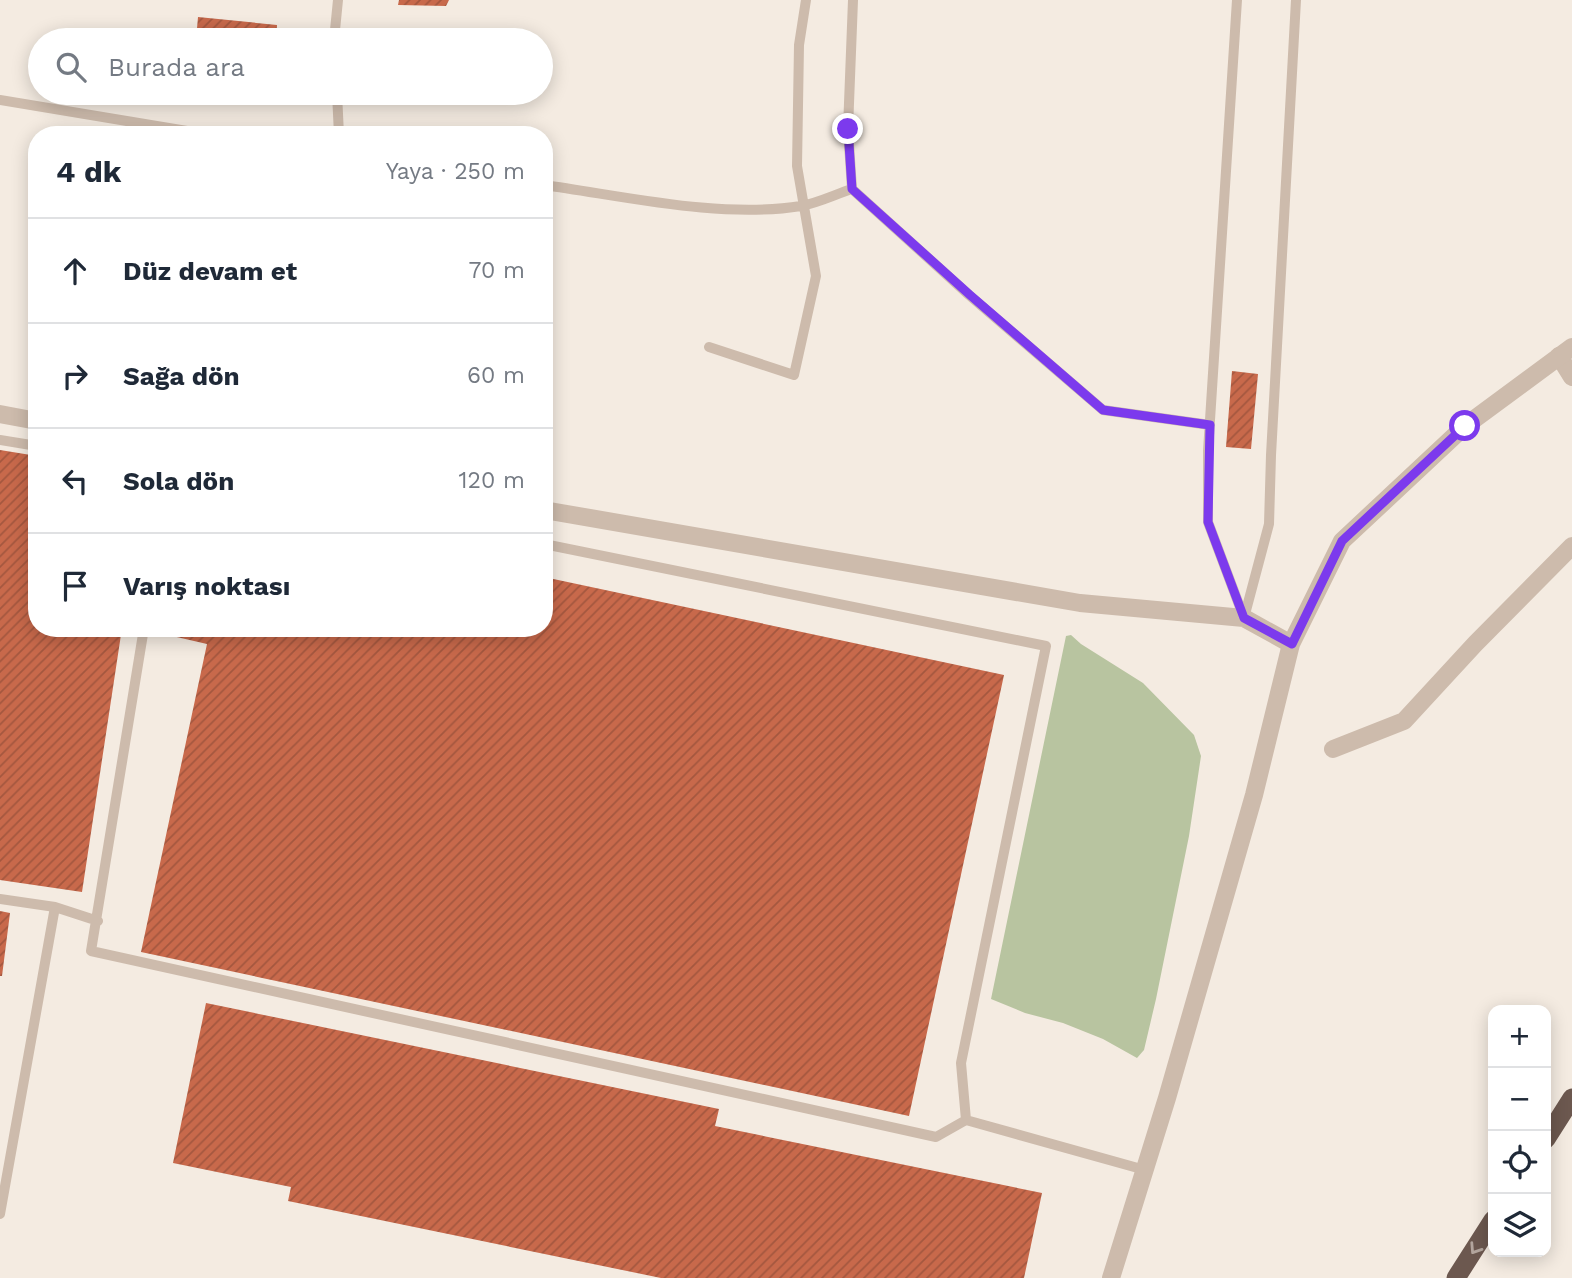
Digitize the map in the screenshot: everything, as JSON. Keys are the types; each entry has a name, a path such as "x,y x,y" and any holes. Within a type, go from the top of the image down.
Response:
{"highway":[{"path":"1551,1131 1572,1098"},
{"path":"1456,1278 1488,1228"}],"street":[{"path":"1111,1278 1254,795 1292,644 1342,541 1465,426 1565,351 1572,377"},
{"path":"0,414 28,419"},
{"path":"553,512 1080,603 1244,618 1292,644"},
{"path":"1333,749 1404,721 1475,644 1572,546"}],"lane":[{"path":"335,28 338,0"},
{"path":"709,347 794,375 816,276 797,166 799,45 806,0"},
{"path":"853,0 848,129 852,189 1103,410 1210,425"},
{"path":"1237,0 1210,425 1208,522 1244,618"},
{"path":"1244,618 1269,524 1270,456 1296,0"},
{"path":"0,100 28,105"},
{"path":"30,105 157,126"},
{"path":"338,105 339,126"},
{"path":"553,186 705,207 766,209 804,206 852,189"},
{"path":"0,440 28,445"},
{"path":"553,546 1046,646 961,1063 966,1120"},
{"path":"143,637 92,951 936,1137 966,1120 1145,1170"},
{"path":"0,900 55,907 97,921"},
{"path":"0,1214 55,907"}],"green space":[{"path":"1071,635 1143,683 1194,735 1201,756 1189,836 1156,999 1144,1050 1137,1058 1103,1039 991,999 1066,636"}],"building":[{"path":"399,0 449,0 446,6 398,5"},
{"path":"198,17 277,25 277,28 197,28"},
{"path":"1232,371 1258,374 1251,449 1226,447"},
{"path":"0,450 28,455 28,637 121,637 82,892 0,880"},
{"path":"553,579 1004,675 909,1116 141,952 207,644 177,637 553,637"},
{"path":"0,911 10,913 2,976 0,976"},
{"path":"206,1003 719,1109 715,1126 1042,1193 1024,1278 661,1278 288,1201 291,1187 173,1163"}],"route":[{"path":"848,129 852,189 1103,410 1210,425 1208,522 1244,618 1292,644 1342,541 1465,426"}]}
